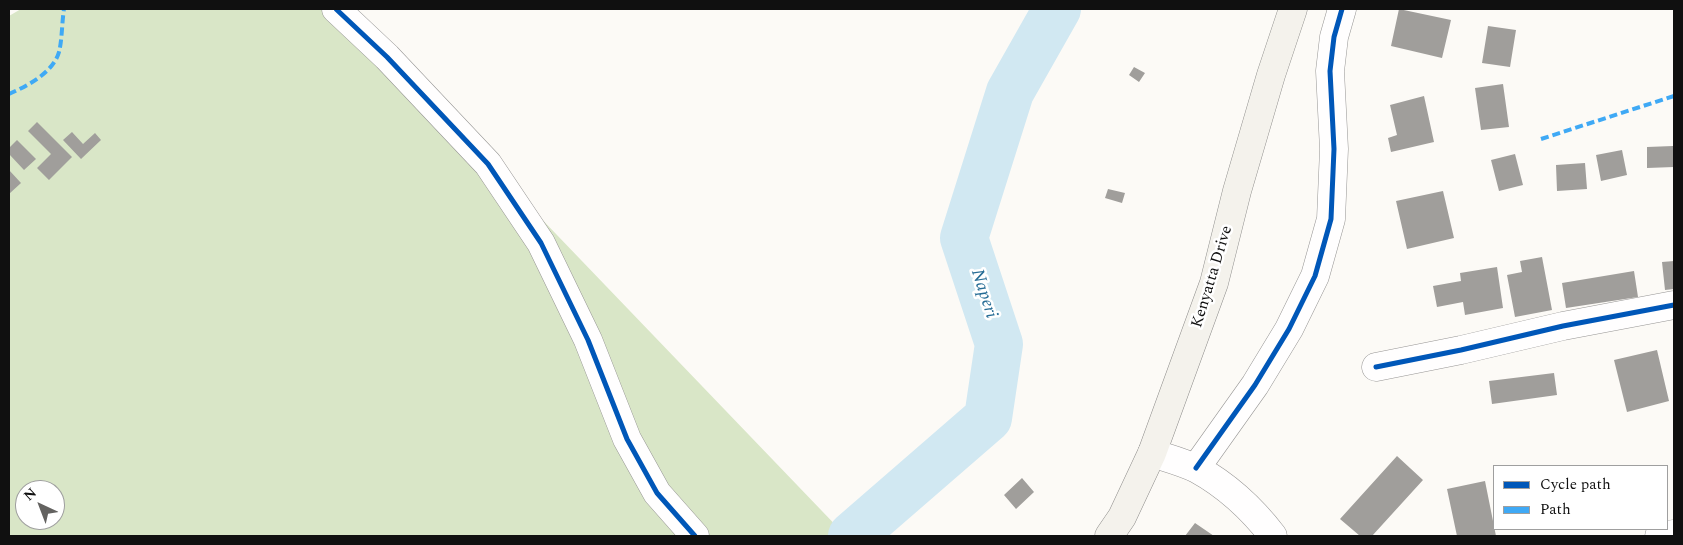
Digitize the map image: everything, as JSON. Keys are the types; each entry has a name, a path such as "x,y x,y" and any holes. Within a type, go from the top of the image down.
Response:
{"main road":[{"name":"Kenyatta Drive","path":"1109,536 1122,517 1152,453 1214,283 1237,191 1271,75 1293,9"}],"street":[{"path":"336,9 387,58 488,164 541,243 588,340 627,439 657,493 695,536"},
{"path":"1196,468 1255,385 1289,328 1315,276 1331,219 1334,149 1330,71 1334,37 1342,9"},
{"path":"1376,367 1563,326 1674,305"},
{"path":"1152,453 1196,468 1226,488 1263,523 1273,536"},
{"path":"1659,536 1674,534"}],"green space":[{"path":"21,9 340,9 846,536 9,536 9,16"}],"building":[{"path":"1399,9 1451,20 1442,58 1391,46"},
{"path":"1488,26 1516,30 1510,67 1482,63"},
{"path":"1134,67 1145,73 1139,82 1129,75"},
{"path":"1503,84 1509,127 1481,130 1475,88"},
{"path":"1424,96 1434,142 1391,152 1388,138 1397,135 1390,105"},
{"path":"37,122 72,157 49,180 37,168 51,154 28,131"},
{"path":"72,132 83,144 95,133 101,140 81,159 63,140"},
{"path":"17,140 36,159 24,170 9,154 9,148"},
{"path":"1673,146 1674,167 1647,168 1647,147"},
{"path":"1622,150 1627,175 1601,181 1596,155"},
{"path":"1515,154 1523,185 1499,191 1491,160"},
{"path":"1585,163 1587,189 1557,191 1556,165"},
{"path":"9,170 21,183 9,194"},
{"path":"1108,189 1125,193 1122,203 1105,198"},
{"path":"1443,191 1454,238 1407,249 1396,201"},
{"path":"1542,257 1552,310 1515,317 1507,275 1522,272 1520,261"},
{"path":"1674,261 1674,289 1665,290 1662,262"},
{"path":"1497,267 1503,308 1465,315 1463,302 1437,307 1433,286 1461,281 1460,273"},
{"path":"1634,271 1638,297 1566,308 1562,283"},
{"path":"1657,350 1669,401 1627,412 1614,360"},
{"path":"1554,373 1557,395 1492,404 1489,381"},
{"path":"1397,456 1423,480 1372,536 1360,536 1340,519"},
{"path":"1022,478 1034,492 1016,509 1004,495"},
{"path":"1485,481 1493,530 1495,530 1496,536 1457,536 1447,489"},
{"path":"1195,523 1214,536 1185,536"}],"waterway":[{"name":"Naperi","path":"852,536 988,418 999,344 964,238 1010,92 1057,9"}],"marked path":[{"path":"9,94 38,78 56,60 60,47 64,9"},
{"path":"1541,139 1674,96"}],"cycle path":[{"path":"336,9 387,57 488,164 541,243 588,340 627,439 657,493 695,536"},
{"path":"1196,468 1255,385 1289,329 1315,276 1331,219 1334,149 1330,71 1334,37 1342,9"},
{"path":"1376,367 1461,350 1563,326 1674,305"}]}
